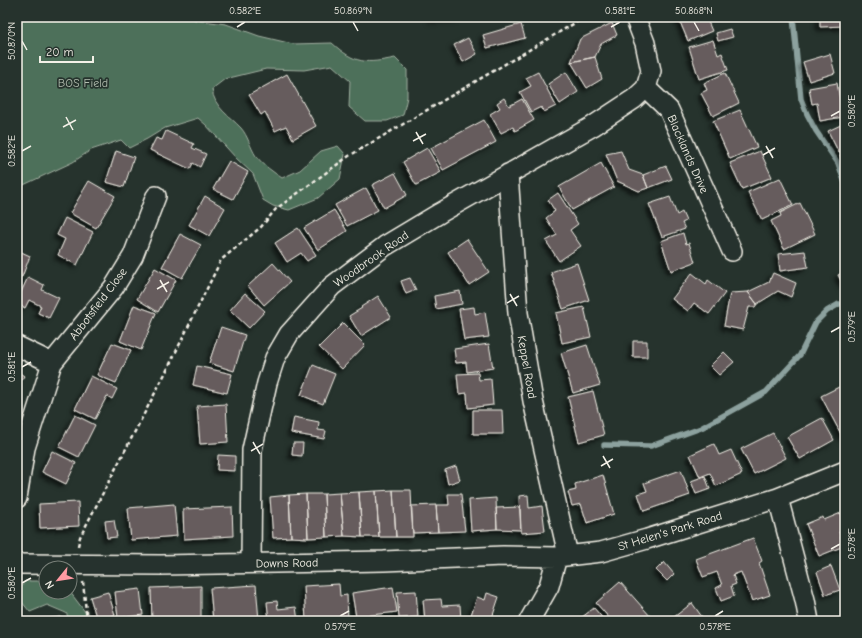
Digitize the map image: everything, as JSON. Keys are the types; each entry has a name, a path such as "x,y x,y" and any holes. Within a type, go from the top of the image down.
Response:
{"street":[{"path":"635,17 645,43 651,71 646,88"},
{"name":"Woodbrook Road","path":"251,563 252,450 267,383 275,358 289,334 332,286 385,246 593,126 634,100 646,88"},
{"name":"Blacklands Drive","path":"646,88 669,110 732,251"},
{"name":"Keppel Road","path":"508,174 518,313 533,401 563,556"},
{"name":"Abbotsfield Close","path":"17,498 25,448 52,363 114,287 133,256 156,196"},
{"path":"17,346 52,363"},
{"name":"St Helen's Park Road","path":"563,556 601,552 778,498 826,480 845,471"},
{"path":"778,498 805,600 809,621"},
{"name":"Downs Road","path":"78,565 251,563 503,556 563,556"},
{"path":"529,621 549,586 563,556"},
{"name":"Downs Road","path":"17,564 38,564"}],"path":[{"path":"86,621 78,565 80,537 168,368 221,260 261,227 276,209 349,156 585,17"}],"green space":[{"name":"BOS Field","path":"17,17 191,17 195,20 226,24 259,36 293,44 332,43 347,55 361,61 376,61 395,58 407,70 407,97 403,115 387,121 365,121 349,107 350,81 332,65 304,70 266,69 225,79 212,89 213,96 219,107 241,128 256,156 282,178 300,170 321,151 338,146 345,154 340,179 318,198 289,210 273,206 263,200 253,174 198,118 165,128 129,148 121,140 91,150 73,162 17,188"},
{"path":"25,581 38,581 38,600 76,600 92,621 71,621 66,613 47,605 30,612 17,596 17,593"}],"building":[{"path":"433,17 458,17 458,18 432,19"},
{"path":"678,17 706,17 712,31 688,41"},
{"path":"820,17 845,17 845,26 820,27"},
{"path":"612,23 617,35 601,44 595,57 571,62 580,39"},
{"path":"521,24 525,38 487,48 483,35"},
{"path":"730,29 733,37 718,41 716,33"},
{"path":"468,38 477,54 463,62 454,45"},
{"path":"713,40 718,55 722,53 728,70 699,79 689,47"},
{"path":"830,54 835,73 809,81 803,62"},
{"path":"595,57 602,79 587,88 571,62"},
{"path":"538,72 556,106 544,112 541,107 531,112 520,92 531,86 526,78"},
{"path":"566,72 578,92 560,104 548,84"},
{"path":"725,73 739,103 713,116 701,93 707,90 704,83"},
{"path":"287,74 316,126 293,139 286,126 275,131 265,112 261,115 249,95"},
{"path":"837,83 843,117 820,121 817,103 812,104 809,88"},
{"path":"504,98 509,106 522,99 534,120 515,131 513,127 501,133 490,114 500,108 497,103"},
{"path":"740,110 757,147 730,159 713,121"},
{"path":"484,120 496,142 443,170 431,148"},
{"path":"845,123 845,150 839,153 828,131"},
{"path":"166,131 194,144 192,148 206,154 200,167 193,163 190,169 150,150 156,138 162,140"},
{"path":"427,148 441,172 416,185 403,162"},
{"path":"116,151 134,157 124,187 106,182"},
{"path":"621,151 629,170 643,175 648,188 639,191 617,181 606,154"},
{"path":"760,151 772,177 742,189 730,163"},
{"path":"845,153 845,166 840,155"},
{"path":"229,161 248,172 233,199 213,189"},
{"path":"601,163 614,187 572,210 559,187"},
{"path":"666,166 672,179 648,188 643,175"},
{"path":"395,173 407,195 384,208 372,185"},
{"path":"780,178 793,205 762,220 748,192"},
{"path":"89,181 115,196 96,228 70,213"},
{"path":"366,188 378,210 347,226 335,205"},
{"path":"558,193 578,224 570,230 581,246 559,261 546,241 557,235 546,218 555,211 548,200"},
{"path":"205,196 225,208 209,236 189,225"},
{"path":"670,197 677,215 682,212 686,221 682,223 685,229 662,237 649,204"},
{"path":"800,203 815,234 784,249 771,221 781,216 780,213"},
{"path":"334,210 347,231 318,250 304,228"},
{"path":"65,218 93,232 77,265 58,255 65,239 57,235"},
{"path":"298,228 316,255 307,261 301,253 287,262 275,243"},
{"path":"683,233 686,244 689,243 695,262 671,271 661,241"},
{"path":"180,234 201,245 182,278 162,267"},
{"path":"467,239 489,272 469,285 448,252"},
{"path":"17,250 30,256 22,277 17,275"},
{"path":"805,251 808,267 780,271 778,254"},
{"path":"273,263 290,282 264,305 248,286"},
{"path":"577,263 589,300 563,309 551,272"},
{"path":"155,268 176,280 158,312 137,299"},
{"path":"845,271 845,288 838,275"},
{"path":"692,273 706,284 708,280 725,293 709,314 694,303 688,311 672,299"},
{"path":"773,273 796,283 791,297 778,291 757,304 748,292 769,282"},
{"path":"28,277 44,285 42,290 59,298 49,318 38,313 41,306 29,300 25,308 17,304"},
{"path":"410,278 416,290 406,294 401,281"},
{"path":"460,291 462,304 436,309 434,296"},
{"path":"748,292 757,304 755,307 749,307 743,330 724,326 730,293"},
{"path":"245,293 265,311 249,328 230,310"},
{"path":"378,296 391,317 361,336 349,316"},
{"path":"134,305 156,313 141,350 120,341"},
{"path":"474,307 475,314 485,312 489,337 464,340 459,309"},
{"path":"584,307 591,337 562,343 556,313"},
{"path":"343,323 365,345 342,369 319,347"},
{"path":"221,327 245,335 234,371 209,363"},
{"path":"633,341 647,341 647,357 633,357"},
{"path":"112,343 131,350 116,383 97,375"},
{"path":"489,344 493,368 467,372 466,362 456,363 454,349"},
{"path":"587,345 600,385 573,393 561,353"},
{"path":"724,352 734,362 719,375 710,366"},
{"path":"313,365 335,374 323,404 301,395"},
{"path":"197,366 232,374 227,393 193,385"},
{"path":"17,371 24,376 17,387"},
{"path":"478,373 479,380 491,379 493,405 468,408 467,393 459,394 457,374"},
{"path":"91,376 117,389 112,399 107,396 95,419 75,409"},
{"path":"845,384 845,437 843,438 821,396"},
{"path":"593,391 604,435 579,442 568,397"},
{"path":"226,404 228,442 200,444 197,406"},
{"path":"473,410 502,410 503,434 473,434"},
{"path":"75,415 95,425 79,457 59,447"},
{"path":"294,417 319,422 318,430 326,431 324,439 291,433"},
{"path":"822,418 834,440 800,459 787,437"},
{"path":"773,433 786,458 754,474 741,449"},
{"path":"293,443 303,443 302,456 292,455"},
{"path":"714,444 719,455 731,450 742,474 716,486 710,473 700,477 690,455"},
{"path":"52,451 76,463 66,484 42,472"},
{"path":"218,455 235,456 235,471 217,470"},
{"path":"456,466 460,480 448,484 445,470"},
{"path":"681,470 690,495 644,511 638,494 647,491 644,483"},
{"path":"603,475 614,514 587,523 581,504 572,506 568,492 576,490 575,484"},
{"path":"705,476 710,489 696,494 691,481"},
{"path":"393,490 411,490 413,537 396,537"},
{"path":"393,490 396,537 379,537 376,491"},
{"path":"376,491 379,537 362,537 359,492"},
{"path":"359,492 362,537 344,536 340,493"},
{"path":"340,493 344,536 326,537 324,494"},
{"path":"306,494 308,538 291,537 289,495"},
{"path":"306,494 324,494 326,537 308,538"},
{"path":"448,494 461,494 465,531 438,532 436,505 449,505"},
{"path":"289,495 291,537 273,538 270,497"},
{"path":"528,495 529,508 542,506 545,531 521,533 519,496"},
{"path":"496,498 497,529 471,531 469,500"},
{"path":"78,502 79,526 40,528 39,504"},
{"path":"174,504 177,536 131,540 128,508"},
{"path":"436,505 438,532 413,533 411,506"},
{"path":"232,507 233,536 184,539 183,509"},
{"path":"520,507 521,530 497,529 496,508"},
{"path":"841,513 845,524 845,530 839,532 844,546 819,556 806,524 823,517 824,520"},
{"path":"114,520 117,537 107,538 105,521"},
{"path":"753,538 762,561 759,563 770,595 752,601 741,572 733,575 736,584 731,586 734,596 721,601 716,588 722,585 717,572 703,577 696,559"},
{"path":"664,562 674,574 667,581 656,570"},
{"path":"831,566 840,590 825,595 817,572"},
{"path":"620,582 651,617 647,621 612,621 596,603"},
{"path":"339,584 340,596 347,595 348,621 306,621 304,586"},
{"path":"256,585 259,621 213,621 210,588"},
{"path":"201,586 201,621 152,621 151,588"},
{"path":"393,587 397,612 356,617 352,593"},
{"path":"140,589 143,615 118,618 115,592"},
{"path":"416,591 418,617 399,618 397,592"},
{"path":"108,592 115,615 97,620 90,597"},
{"path":"487,593 499,597 491,621 469,621 477,597 485,600"},
{"path":"441,599 442,606 460,605 461,621 425,621 423,600"},
{"path":"277,601 278,609 296,607 298,621 269,621 267,602"},
{"path":"692,603 705,621 669,621"},
{"path":"594,608 605,621 577,621"},
{"path":"61,617 61,621 36,621 36,620"}],"waterway":[{"path":"793,17 801,99 816,131 838,163 845,183"},
{"path":"604,445 651,446 701,428 766,392 800,355 816,322 827,311 839,304"}]}
